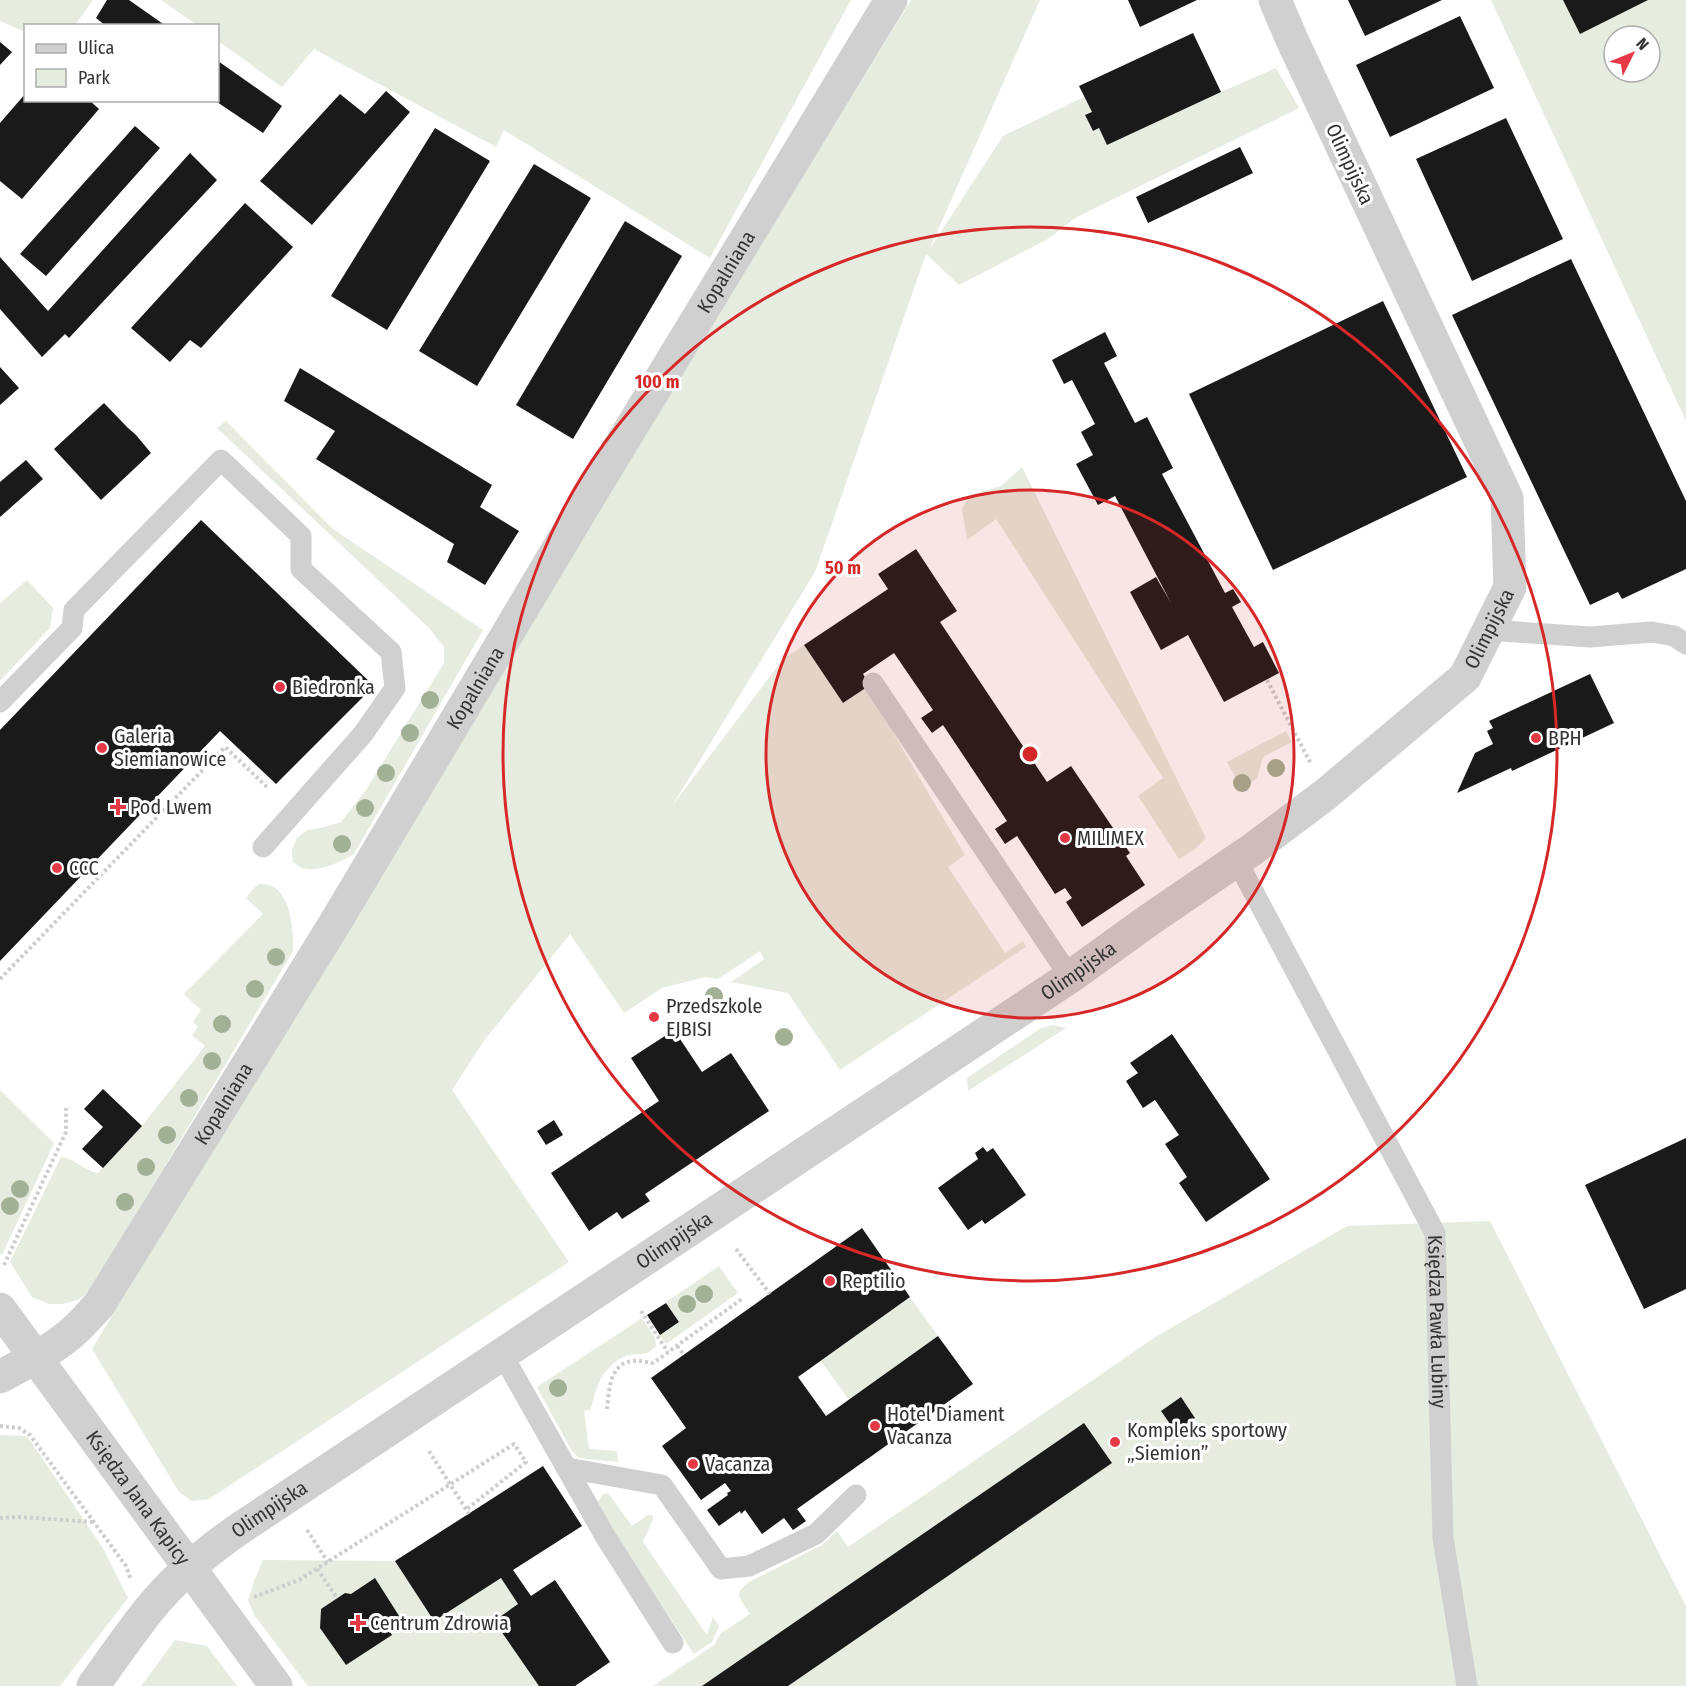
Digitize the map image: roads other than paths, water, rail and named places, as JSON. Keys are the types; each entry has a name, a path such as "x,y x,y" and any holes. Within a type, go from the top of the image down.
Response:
{"street":[{"name":"Kopalniana","path":"0,1377 36,1358 77,1329 99,1305 335,923 577,516 891,0"},
{"name":"Olimpijska","path":"93,1686 149,1610 207,1551 1070,978 1149,920 1237,861 1326,794 1465,676 1510,587 1507,498 1275,0"},
{"name":"Księdza Jana Kapicy","path":"0,1309 276,1686"}],"lane":[{"path":"0,702 72,628 74,610 221,460 301,536 301,569 391,651 395,688 363,734 263,847"},
{"path":"1488,630 1590,637 1652,632 1674,636 1686,644"},
{"path":"873,683 1070,978"},
{"name":"Księdza Pawła Lubiny","path":"1237,861 1435,1233 1443,1538 1467,1686"},
{"path":"502,1354 605,1536 673,1643"},
{"path":"567,1468 662,1485 721,1569 749,1566 816,1534 856,1495"}],"place":[{"name":"Biedronka","path":"280,687"},
{"name":"BPH","path":"1536,738"},
{"name":"Galeria Siemianowice","path":"102,748"},
{"name":"Pod Lwem","path":"118,807"},
{"name":"MILIMEX","path":"1065,838"},
{"name":"CCC","path":"57,868"},
{"name":"Przedszkole EJBISI","path":"654,1017"},
{"name":"Reptilio","path":"830,1281"},
{"name":"Hotel Diament Vacanza","path":"875,1426"},
{"name":"Kompleks sportowy „Siemion”","path":"1115,1442"},
{"name":"Vacanza","path":"693,1464"},
{"name":"Centrum Zdrowia","path":"358,1623"}]}
